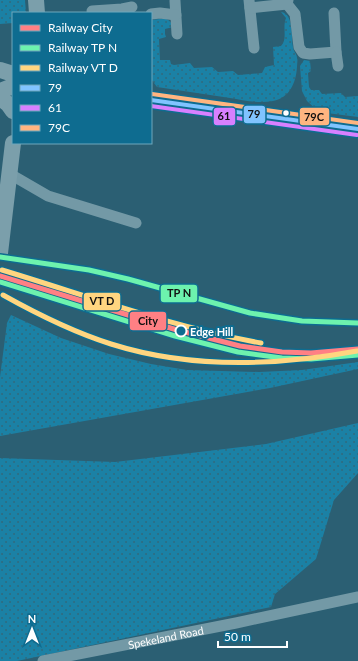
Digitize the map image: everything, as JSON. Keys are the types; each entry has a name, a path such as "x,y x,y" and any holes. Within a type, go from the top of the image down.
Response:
{"main road":[{"path":"36,0 37,12"},
{"path":"0,70 12,74"},
{"path":"0,91 12,86"},
{"path":"0,98 8,104 12,110"},
{"path":"152,100 358,129"},
{"path":"0,253 13,144"}],"street":[{"path":"175,1 176,34"},
{"path":"254,48 250,4 287,2 295,14 299,47 303,53 310,54 336,52"},
{"path":"92,8 122,9 135,7"},
{"path":"152,14 160,13 176,15"},
{"path":"334,13 338,66"},
{"path":"10,174 48,196 136,223"},
{"name":"Spekeland Road","path":"43,661 358,597"}],"shaded area":[{"path":"0,0 25,0 26,12 12,12 12,23 0,24"},
{"path":"281,12 288,17 290,21 293,48 297,61 293,84 284,97 268,102 251,101 157,87 152,80 152,20 167,20 173,27 165,29 166,37 159,39 160,60 170,60 171,64 174,65 190,63 194,68 212,67 218,72 233,71 238,75 262,73 265,67 274,65 273,47 281,46 283,43 286,18"},
{"path":"304,60 310,61 311,71 308,73 309,87 311,90 319,90 322,94 341,93 345,97 358,96 358,117 319,112 307,101 302,91 300,66"},
{"path":"11,315 61,338 109,354 151,364 187,370 259,372 302,370 358,362 358,369 270,388 0,436 0,377 7,323"},
{"path":"358,423 358,473 334,500 316,559 275,594 271,607 17,661 0,661 0,458 115,462 266,444"}],"rail line":[{"name":"City","path":"0,276 177,330 240,346 282,352 311,353 358,349"}],"transit line":[{"name":"79C","path":"152,94 358,123"},
{"name":"79","path":"152,100 358,129"},
{"name":"61","path":"152,106 357,135"},
{"path":"0,257 89,270 128,279 250,313 302,321 358,323"},
{"path":"2,270 163,320 261,343"},
{"path":"0,282 175,336 238,352 282,358 311,359 358,355"},
{"path":"3,295 83,334 111,344 171,358 202,361 264,362 296,360 357,351"}],"place":[{"name":"Edge Hill","path":"181,331"}]}
